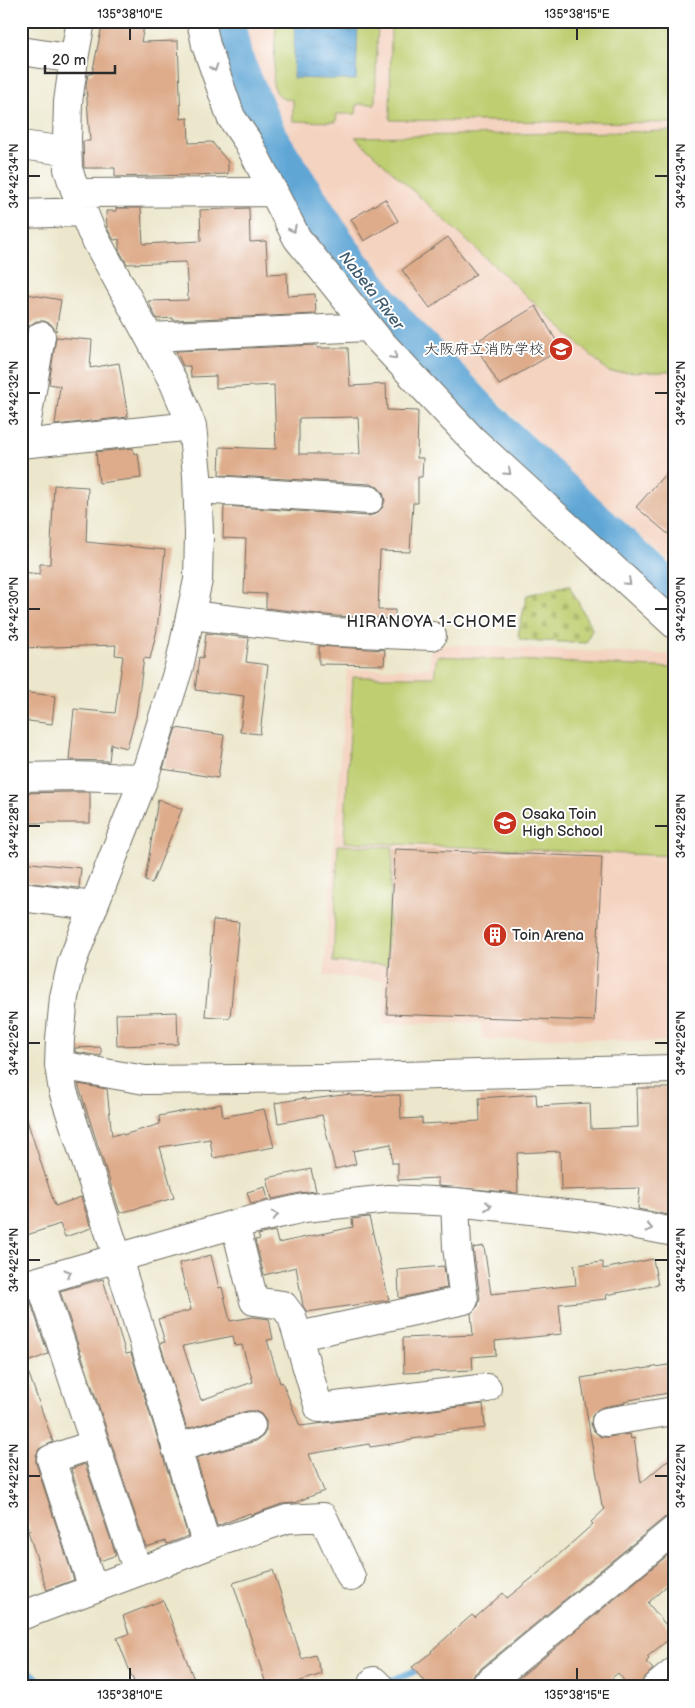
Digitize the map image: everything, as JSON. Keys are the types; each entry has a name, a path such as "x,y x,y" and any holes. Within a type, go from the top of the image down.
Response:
{"street":[{"path":"81,21 68,102 68,170 91,232 174,383 192,426 198,489 199,534 198,580 179,667 144,778 72,962 64,997 59,1065 63,1091 118,1259 207,1546"},
{"path":"201,21 206,45 232,117 248,142 297,238 368,327 472,439 674,624"},
{"path":"21,51 74,59"},
{"path":"21,145 68,151"},
{"path":"21,214 79,203 274,192"},
{"path":"150,337 368,327"},
{"path":"41,336 22,444 192,426"},
{"path":"198,489 369,500"},
{"path":"191,615 334,632 432,636"},
{"path":"21,777 144,778"},
{"path":"21,897 93,906"},
{"path":"59,1065 145,1080 325,1078 674,1069"},
{"path":"138,1572 95,1444 28,1278 118,1259 235,1224 304,1208 389,1199 455,1202 596,1217 674,1232"},
{"path":"299,1336 464,1300 457,1247 455,1202"},
{"path":"235,1224 254,1301 283,1306 292,1317 319,1408 487,1388"},
{"path":"606,1422 674,1411"},
{"path":"176,1448 251,1426"},
{"path":"93,1589 51,1459 95,1444"},
{"path":"21,1616 207,1546 286,1519 323,1516 351,1577"},
{"path":"483,1687 674,1530"},
{"path":"656,1687 674,1672"}],"shaded area":[{"name":"大阪府立消防学校","path":"238,21 674,21 674,567 547,451 347,247 297,170 264,108"},
{"name":"Osaka Toin High School","path":"431,644 674,655 674,1041 649,1042 569,1038 482,1040 481,1023 383,1024 384,980 324,976 347,670 429,668"}],"green space":[{"path":"276,21 378,21 375,104 357,104 356,114 337,114 336,122 293,121 293,100 283,99 273,85"},
{"path":"391,21 669,21 674,25 674,123 390,120"},
{"path":"674,131 674,371 609,372 355,137"},
{"path":"569,585 592,629 586,643 521,640 518,635 527,595"},
{"path":"437,656 674,668 674,856 344,842 353,677 434,677"},
{"path":"338,845 393,847 387,965 333,962"}],"water":[{"path":"295,21 358,21 356,80 293,78"}],"building":[{"path":"103,21 145,21 141,42 178,41 181,119 188,118 189,143 212,142 228,162 228,174 115,177 115,168 84,168 83,141 90,141 86,85 88,74 92,74"},
{"path":"385,199 398,221 364,241 351,219"},
{"path":"116,208 141,208 143,244 201,241 200,210 249,208 250,242 266,241 268,274 287,273 288,296 315,294 316,314 173,320 173,318 157,319 148,301 188,300 186,262 127,264 119,250 119,239 114,240 107,228 106,211 116,211"},
{"path":"448,237 476,274 430,308 402,270"},
{"path":"21,293 61,300 56,331 51,324 44,321 36,321 29,326 21,359"},
{"path":"536,306 561,349 499,385 474,343"},
{"path":"56,337 92,340 90,368 119,363 128,417 55,425 60,386 49,384"},
{"path":"317,345 317,348 348,348 350,386 386,384 387,410 418,411 417,458 423,458 422,477 418,477 418,503 413,503 410,552 380,551 378,610 395,610 395,619 336,616 266,608 266,594 244,593 246,539 223,538 224,506 368,516 376,514 382,508 385,501 383,493 378,487 370,484 219,475 220,447 276,449 274,385 216,388 216,376 191,377 190,366 183,366 176,351","holes":["358,417 360,454 299,454 299,418"]},
{"path":"133,448 134,454 138,453 141,478 99,483 96,452"},
{"path":"674,464 674,539 636,507"},
{"path":"54,485 88,487 86,542 165,550 157,630 150,659 144,658 136,715 127,748 111,744 109,761 69,760 74,709 115,713 123,656 115,655 116,645 21,648 21,572 40,574 40,564 50,564"},
{"path":"206,633 249,638 246,662 268,665 260,734 240,732 244,696 195,690 199,657 203,658"},
{"path":"319,646 385,650 384,665 319,664"},
{"path":"21,692 55,696 52,724 21,720"},
{"path":"176,728 224,735 218,778 163,769"},
{"path":"90,792 90,823 21,823 21,793"},
{"path":"158,799 182,809 152,883 145,881"},
{"name":"Toin Arena","path":"395,849 602,857 594,1021 387,1014"},
{"path":"21,862 81,868 79,888 21,882"},
{"path":"213,920 239,922 230,1018 205,1016"},
{"path":"177,1012 178,1044 117,1046 116,1014"},
{"path":"101,1047 101,1056 75,1052 75,1048"},
{"path":"78,1084 107,1089 112,1136 122,1133 123,1135 160,1124 159,1116 221,1104 223,1117 264,1109 274,1147 213,1158 210,1139 160,1147 174,1198 120,1213"},
{"path":"637,1088 674,1088 674,1216 638,1209 640,1188 561,1190 560,1151 517,1153 518,1193 438,1186 438,1178 398,1180 398,1163 392,1163 391,1144 353,1151 356,1164 335,1169 322,1115 278,1123 275,1103 350,1094 351,1096 400,1095 401,1119 422,1118 422,1124 480,1121 479,1098 536,1094 537,1106 590,1103 591,1129 638,1127"},
{"path":"25,1114 55,1206 81,1197 91,1228 65,1237 60,1224 21,1237 21,1115"},
{"path":"311,1169 316,1191 272,1199 267,1178"},
{"path":"265,1187 268,1200 251,1204 247,1192"},
{"path":"369,1217 389,1300 307,1312 303,1306 296,1267 264,1275 255,1240 260,1239 258,1235 275,1231 278,1243 353,1227 352,1219"},
{"path":"484,1246 491,1294 576,1285 574,1265 603,1262 603,1269 653,1259 658,1285 606,1295 607,1299 559,1304 562,1334 495,1341 496,1355 472,1357 473,1370 404,1373 403,1338 473,1335 471,1313 478,1306 480,1298 473,1248"},
{"path":"211,1255 219,1288 222,1287 230,1321 253,1317 269,1319 273,1339 267,1340 280,1383 282,1382 300,1426 483,1404 485,1428 434,1434 434,1436 391,1444 370,1447 369,1444 309,1454 324,1491 294,1503 282,1504 251,1515 250,1513 217,1526 196,1458 256,1441 263,1436 266,1430 266,1421 261,1414 255,1411 247,1411 187,1429 160,1343 165,1342 158,1319 191,1310 179,1263","holes":["233,1336 235,1346 242,1345 253,1382 201,1400 183,1346"]},
{"path":"444,1266 447,1288 399,1298 398,1270"},
{"path":"103,1279 126,1354 131,1353 188,1536 167,1544 166,1541 146,1547 60,1291"},
{"path":"30,1300 48,1354 25,1363 53,1442 39,1449 36,1463 74,1580 47,1590 21,1503 21,1301"},
{"path":"674,1364 674,1392 624,1401 625,1403 603,1407 592,1416 591,1424 594,1431 601,1437 630,1434 631,1439 634,1438 641,1483 674,1455 674,1515 664,1518 473,1675 468,1687 429,1687 412,1667 432,1652 472,1615 475,1618 503,1593 507,1598 536,1575 593,1524 591,1522 605,1509 602,1506 581,1378"},
{"path":"85,1464 116,1555 100,1561 71,1469"},
{"path":"674,1550 674,1579 648,1603 674,1635 647,1657 649,1659 646,1662 653,1669 642,1681 641,1687 629,1687 618,1673 601,1687 508,1687"},
{"path":"273,1570 302,1659 315,1655 322,1674 283,1687 267,1687 233,1583"},
{"path":"163,1600 197,1687 136,1687 117,1638 129,1634 123,1616"}],"waterway":[{"name":"Nabeta River","path":"224,21 231,57 267,139 337,249 395,324 497,432 674,597"},
{"path":"21,1664 39,1680 42,1687"},
{"path":"383,1684 420,1669"}],"place":[{"name":"大阪府立消防学校","path":"561,349"},
{"name":"Osaka Toin High School","path":"505,823"},
{"name":"Toin Arena","path":"495,935"}],"district":[{"name":"HIRANOYA 1-CHOME","path":"432,622"}]}
